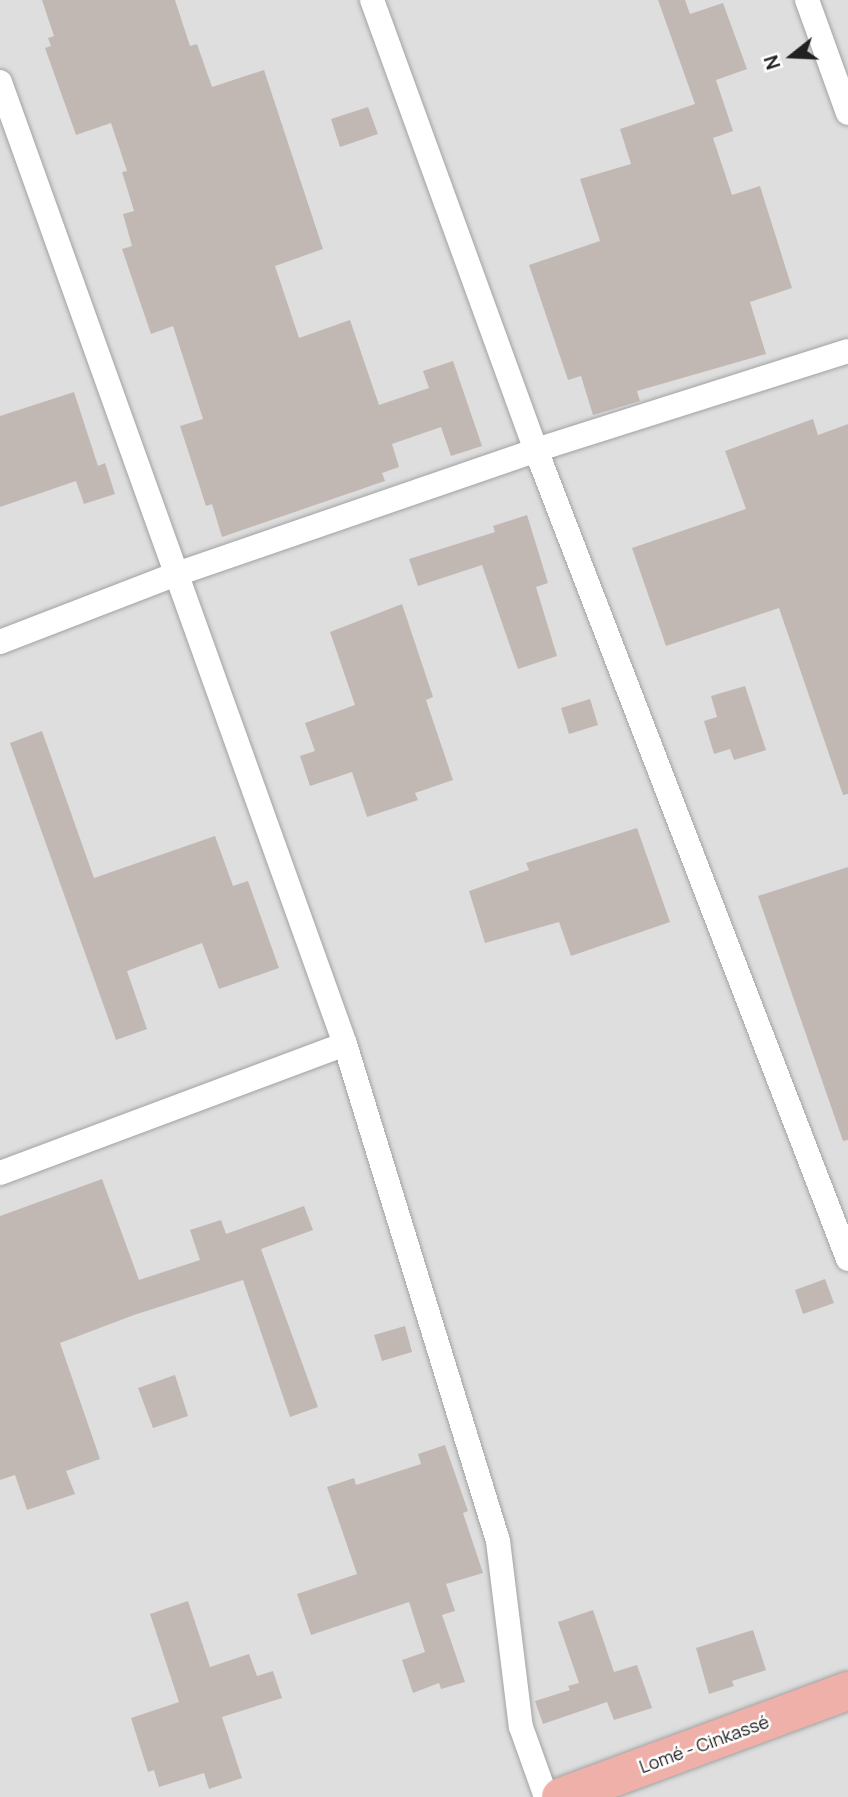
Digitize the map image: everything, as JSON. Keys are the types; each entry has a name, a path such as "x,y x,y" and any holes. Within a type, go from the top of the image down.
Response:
{"highway":[{"name":"Lomé - Cinkassé","path":"561,1797 848,1691"}],"street":[{"path":"372,0 536,450 848,1259"},
{"path":"807,0 848,113"},
{"path":"0,82 174,575 345,1044 498,1541 521,1727 546,1797"},
{"path":"0,642 174,575 536,450 848,351"},
{"path":"0,1173 345,1044"}],"shaded area":[{"path":"0,0 848,0 848,1797 0,1797"}],"building":[{"path":"42,0 175,0 190,46 197,44 212,87 264,70 323,249 275,266 299,338 350,320 379,405 429,388 423,371 453,361 482,446 451,456 441,427 392,444 399,467 382,473 385,481 222,537 212,504 206,506 180,426 203,419 173,326 151,334 122,249 132,246 123,214 134,211 122,172 127,171 111,123 76,135 45,48 51,46 48,38 54,36"},
{"path":"658,0 685,0 690,14 723,3 747,69 716,80 733,131 713,138 732,195 760,186 792,288 750,302 766,354 637,391 640,401 593,415 581,376 568,380 529,265 600,241 580,179 631,164 620,129 695,104"},
{"path":"368,107 378,134 340,147 331,119"},
{"path":"74,392 98,466 105,463 115,494 84,504 76,481 0,507 0,416"},
{"path":"813,419 818,435 848,424 848,794 843,795 779,608 666,646 632,548 746,509 725,451"},
{"path":"527,515 548,583 536,587 557,656 518,669 482,565 418,586 409,559 495,532 493,526"},
{"path":"402,604 433,697 426,700 453,780 415,793 418,800 367,817 352,772 310,786 300,756 315,751 305,723 355,705 330,632"},
{"path":"745,686 766,750 734,760 730,749 714,754 704,721 717,717 711,696"},
{"path":"590,699 598,725 569,734 561,708"},
{"path":"42,731 94,878 215,836 233,886 248,881 279,968 219,989 202,943 127,971 147,1029 116,1040 10,743"},
{"path":"637,828 670,922 571,956 559,922 485,943 469,891 529,870 526,863"},
{"path":"848,867 848,1140 843,1141 758,896"},
{"path":"102,1179 139,1280 200,1260 190,1230 221,1220 226,1234 304,1206 313,1230 261,1249 318,1407 290,1417 243,1280 134,1315 60,1343 100,1459 66,1471 75,1494 27,1510 15,1475 0,1480 0,1216"},
{"path":"825,1279 834,1303 803,1314 795,1290"},
{"path":"405,1326 412,1352 382,1361 374,1335"},
{"path":"175,1375 188,1416 153,1428 138,1388"},
{"path":"445,1445 468,1511 463,1513 483,1573 446,1584 455,1611 442,1615 465,1682 441,1689 439,1683 413,1693 402,1660 425,1652 409,1602 311,1635 297,1594 357,1574 327,1487 354,1478 356,1485 421,1464 418,1454"},
{"path":"188,1601 210,1667 249,1654 257,1676 273,1671 282,1698 222,1717 242,1778 209,1789 204,1773 159,1787 154,1770 148,1772 131,1718 179,1702 150,1614"},
{"path":"593,1610 614,1672 637,1665 652,1708 614,1720 607,1702 543,1724 535,1701 570,1690 568,1686 579,1683 558,1622"},
{"path":"753,1630 766,1670 732,1681 734,1686 709,1694 696,1648"}]}
